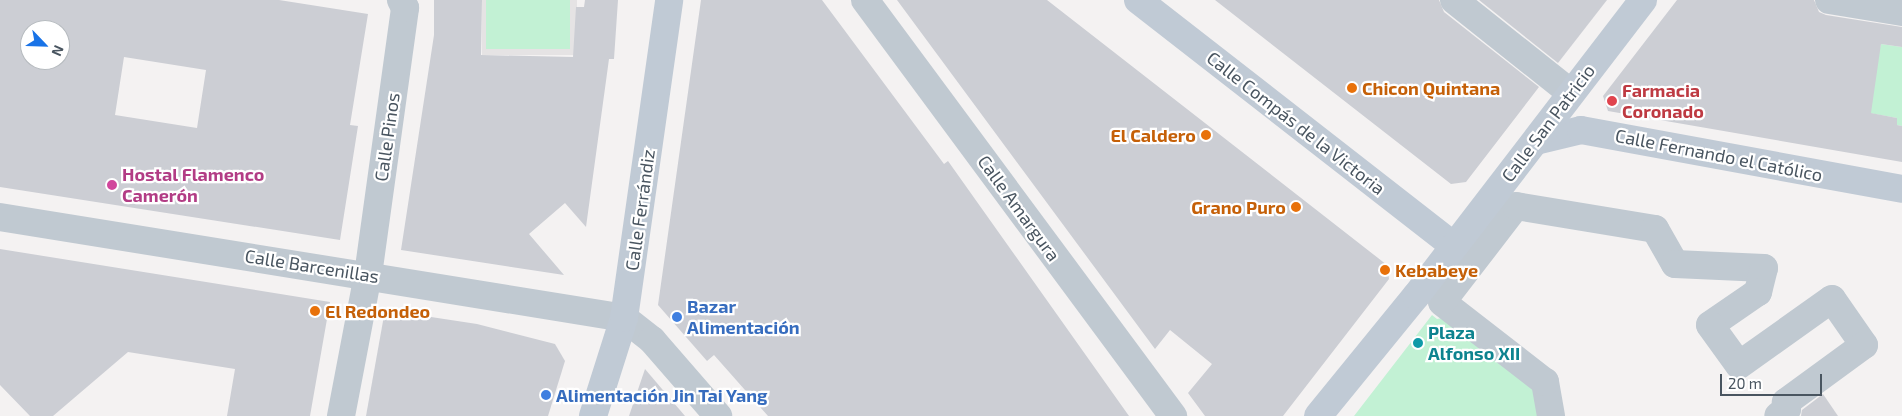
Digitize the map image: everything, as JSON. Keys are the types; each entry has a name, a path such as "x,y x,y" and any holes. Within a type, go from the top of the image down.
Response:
{"street":[{"name":"Calle Pinos","path":"341,416 368,275 405,8 401,0"},
{"name":"Calle Ferrándiz","path":"593,416 624,318 669,0"},
{"name":"Calle Amargura","path":"865,0 1173,416"},
{"name":"Calle Compás de la Victoria","path":"1138,0 1454,246"},
{"path":"1454,0 1571,93"},
{"name":"Calle San Patricio","path":"1454,246 1643,0"},
{"path":"1829,0 1902,12"},
{"name":"Calle Fernando el Católico","path":"1536,141 1581,130 1902,189"},
{"path":"1551,416 1545,382 1442,302 1516,206 1655,229 1675,264 1764,268 1758,292 1710,325 1739,365 1832,299 1864,345 1786,402 1787,409 1778,416"},
{"name":"Calle Barcenillas","path":"0,217 368,275 624,318"},
{"path":"1318,416 1454,246"},
{"path":"624,318 652,340 718,416"}],"shaded area":[{"path":"482,0 577,0 577,55 482,55"}],"green space":[{"path":"486,0 570,0 570,49 486,49"},
{"path":"1881,44 1902,47 1902,126 1897,125 1897,118 1864,112"},
{"path":"1432,315 1437,319 1453,316 1545,382 1551,416 1354,416"}],"building":[{"path":"0,0 279,0 368,14 350,125 358,126 340,240 0,187","holes":["124,57 206,70 197,128 115,115"]},
{"path":"434,0 482,0 481,55 573,57 576,7 584,7 585,0 618,0 614,59 609,59 586,227 565,203 529,234 564,275 401,250 434,35"},
{"path":"701,0 822,0 944,164 948,161 1129,416 768,416 714,355 707,361 658,305"},
{"path":"897,0 1047,0 1387,265 1389,279 1283,416 1205,416 1188,393 1212,364 1170,330 1155,349"},
{"path":"1215,0 1439,0 1444,12 1539,87 1466,182 1451,184"},
{"path":"1479,0 1607,0 1558,63"},
{"path":"1677,0 1814,0 1819,12 1826,15 1902,27 1902,47 1881,44 1871,113 1897,118 1897,125 1902,126 1902,162 1608,111 1603,96"},
{"path":"0,249 330,302 310,416 227,416 235,369 128,352 53,416 30,416 0,385"},
{"path":"385,310 477,324 555,344 565,361 548,416 366,416"},
{"path":"645,369 685,416 629,416"},
{"path":"1823,394 1838,416 1801,416 1802,410"}],"place":[{"name":"Chicon Quintana","path":"1352,88"},
{"name":"Farmacia Coronado","path":"1612,101"},
{"name":"El Caldero","path":"1206,135"},
{"name":"Hostal Flamenco Camerón","path":"112,185"},
{"name":"Grano Puro","path":"1296,207"},
{"name":"Kebabeye","path":"1385,270"},
{"name":"El Redondeo","path":"315,311"},
{"name":"Bazar Alimentación","path":"677,317"},
{"name":"Plaza Alfonso XII","path":"1418,343"},
{"name":"Alimentación Jin Tai Yang","path":"546,395"}]}
